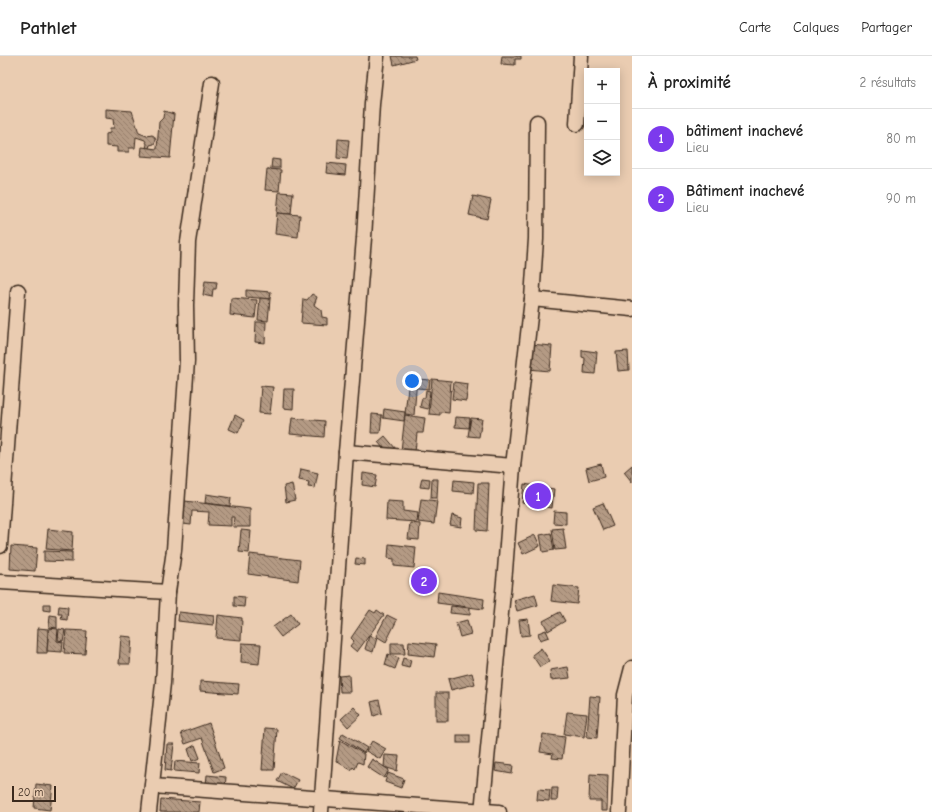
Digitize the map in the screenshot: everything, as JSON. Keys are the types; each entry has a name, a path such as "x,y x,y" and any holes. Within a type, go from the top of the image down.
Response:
{"street":[{"path":"321,805 346,452 364,246 372,104 377,56"},
{"path":"578,124 581,56"},
{"path":"149,812 163,683 168,592 174,550 187,361 186,305 188,242 212,83"},
{"path":"482,811 505,571 513,466 532,299 536,239 537,122"},
{"path":"0,546 18,291"},
{"path":"532,299 632,309"},
{"path":"346,452 513,466"},
{"path":"0,582 168,592"},
{"path":"619,812 625,695 632,668"},
{"path":"153,786 321,805 499,812"}],"building":[{"path":"392,56 415,56 416,59 394,65"},
{"path":"502,56 521,56 521,59 515,59 515,65 501,64"},
{"path":"106,109 132,111 139,133 147,136 154,136 156,140 154,144 150,145 149,148 146,148 147,144 145,140 136,137 135,148 129,148 129,152 117,152 117,147 106,146 106,134 110,133 110,128 114,128 113,119 106,118"},
{"path":"164,111 174,114 170,158 141,156 142,147 157,149 159,122 163,118"},
{"path":"338,139 349,140 347,159 337,158"},
{"path":"272,159 280,160 280,168 271,168"},
{"path":"327,163 346,165 345,175 326,173"},
{"path":"267,169 281,170 279,191 265,190"},
{"path":"279,192 293,193 291,214 277,213"},
{"path":"473,196 491,200 487,219 469,215"},
{"path":"277,213 300,215 298,237 275,234"},
{"path":"205,281 217,282 216,289 213,289 212,297 203,295"},
{"path":"246,290 271,292 270,299 246,297"},
{"path":"312,294 317,297 314,305 321,310 322,317 327,318 327,325 301,323 303,299 307,300"},
{"path":"231,298 257,300 255,318 230,315"},
{"path":"260,298 270,299 268,321 258,320"},
{"path":"256,322 266,322 265,343 255,342"},
{"path":"530,344 552,346 550,371 528,369"},
{"path":"582,350 597,352 595,374 584,373 585,358 582,357"},
{"path":"628,351 629,370 618,371 616,352"},
{"path":"409,378 417,379 414,415 405,414"},
{"path":"418,379 430,380 429,389 417,388"},
{"path":"432,379 451,381 449,413 440,412 440,415 429,414"},
{"path":"454,382 468,384 466,401 452,399"},
{"path":"261,386 273,387 270,414 259,413"},
{"path":"284,389 294,389 293,409 283,408"},
{"path":"426,390 430,391 428,409 420,407 422,398 425,398"},
{"path":"384,409 405,412 404,421 383,418"},
{"path":"372,414 382,415 380,433 371,433"},
{"path":"235,415 244,420 238,433 229,429"},
{"path":"405,415 425,418 423,433 417,433 415,452 401,451"},
{"path":"456,417 470,418 469,428 455,427"},
{"path":"292,418 325,421 324,437 290,434"},
{"path":"471,418 482,419 479,437 468,436"},
{"path":"385,436 396,449 389,455 378,442"},
{"path":"601,464 604,477 589,481 586,468"},
{"path":"632,465 632,482 624,472"},
{"path":"301,469 318,473 315,488 308,487 309,482 299,480"},
{"path":"363,473 377,475 375,487 362,485"},
{"path":"422,478 430,479 429,488 420,487"},
{"path":"432,479 438,479 437,498 431,498"},
{"path":"454,480 474,482 473,493 453,491"},
{"path":"478,483 489,483 487,531 476,530"},
{"path":"292,484 295,500 286,502 284,486"},
{"path":"524,484 554,489 552,508 522,503"},
{"path":"206,494 231,498 230,506 205,503"},
{"path":"421,499 437,501 434,524 418,522"},
{"path":"185,501 250,509 250,527 233,527 234,517 231,517 231,526 208,525 209,512 192,511 191,525 183,524"},
{"path":"387,501 403,502 403,511 418,513 417,522 386,520"},
{"path":"603,503 613,526 603,530 593,507"},
{"path":"554,511 566,512 566,524 553,523"},
{"path":"452,515 462,518 461,527 450,525"},
{"path":"410,523 420,524 419,540 408,539"},
{"path":"563,528 566,549 555,550 552,529"},
{"path":"48,529 73,532 72,551 46,549"},
{"path":"241,530 251,531 249,553 239,552"},
{"path":"551,533 554,550 543,552 540,535"},
{"path":"535,535 540,546 523,554 518,543"},
{"path":"389,544 416,547 414,568 394,566 394,559 388,558"},
{"path":"11,546 37,548 35,571 10,569"},
{"path":"44,551 72,552 72,562 44,561"},
{"path":"250,554 300,560 298,581 248,574"},
{"path":"356,558 365,559 365,565 355,564"},
{"path":"418,570 432,572 430,591 417,590"},
{"path":"553,585 579,588 577,604 551,601"},
{"path":"438,592 484,599 483,609 437,603"},
{"path":"535,594 538,605 517,611 514,600"},
{"path":"234,596 245,597 244,607 234,606"},
{"path":"43,604 50,604 50,611 43,610"},
{"path":"59,606 68,607 67,620 61,619 62,614 58,614"},
{"path":"451,606 470,608 470,615 450,613"},
{"path":"370,610 375,613 377,610 384,615 357,652 350,646 354,641 351,638"},
{"path":"179,612 214,616 213,625 178,621"},
{"path":"560,612 565,621 548,631 543,621"},
{"path":"291,614 298,624 281,637 273,627"},
{"path":"50,615 57,616 57,628 49,627"},
{"path":"218,615 242,618 241,640 216,638"},
{"path":"387,615 397,620 386,642 376,636"},
{"path":"528,619 530,635 521,636 519,620"},
{"path":"467,620 471,634 460,637 456,623"},
{"path":"38,628 48,629 47,653 37,653"},
{"path":"49,628 58,629 57,641 63,642 62,652 47,651"},
{"path":"59,629 65,630 63,641 58,640"},
{"path":"66,630 87,631 85,654 64,653"},
{"path":"546,630 549,637 540,640 538,633"},
{"path":"121,636 132,637 130,664 119,664"},
{"path":"369,636 377,638 373,652 365,649"},
{"path":"409,641 436,644 434,657 408,654"},
{"path":"242,643 261,644 259,664 241,662"},
{"path":"391,643 404,643 405,654 391,654"},
{"path":"541,648 550,661 540,667 532,655"},
{"path":"388,654 399,658 395,669 385,665"},
{"path":"403,658 411,660 409,668 401,666"},
{"path":"568,667 570,678 551,680 550,670"},
{"path":"472,673 475,684 451,690 448,679"},
{"path":"349,675 350,692 340,692 339,676"},
{"path":"200,681 239,684 238,694 200,691"},
{"path":"436,693 448,693 448,721 436,721"},
{"path":"590,696 600,697 597,738 587,737"},
{"path":"379,700 382,713 374,716 371,702"},
{"path":"354,707 361,715 348,727 341,719"},
{"path":"567,712 587,714 584,737 564,734"},
{"path":"209,723 224,768 214,772 202,738 185,744 181,733"},
{"path":"265,728 277,729 274,770 262,770"},
{"path":"343,733 367,748 364,753 340,738"},
{"path":"543,734 565,737 562,759 552,758 553,754 540,752"},
{"path":"457,735 470,735 470,743 457,743"},
{"path":"340,740 364,754 363,764 358,762 355,769 353,767 351,770 336,761"},
{"path":"372,741 386,749 380,759 366,751"},
{"path":"167,744 174,744 171,771 165,770"},
{"path":"195,745 200,758 192,761 188,749"},
{"path":"385,755 399,756 397,771 384,767"},
{"path":"372,759 389,770 384,778 367,767"},
{"path":"175,761 200,763 199,773 174,771"},
{"path":"496,763 513,765 512,774 495,771"},
{"path":"282,772 298,780 293,789 277,781"},
{"path":"388,773 404,779 401,788 385,782"},
{"path":"590,774 608,775 607,811 601,811 601,801 589,801"},
{"path":"207,775 226,777 225,788 206,785"},
{"path":"36,784 53,786 50,810 34,808"},
{"path":"552,788 558,788 557,801 551,801"},
{"path":"538,789 550,790 549,801 537,800"},
{"path":"161,799 200,802 199,812 160,812"}],"place":[{"name":"bâtiment inachevé","path":"538,496"},
{"name":"Bâtiment inachevé","path":"424,581"}]}
